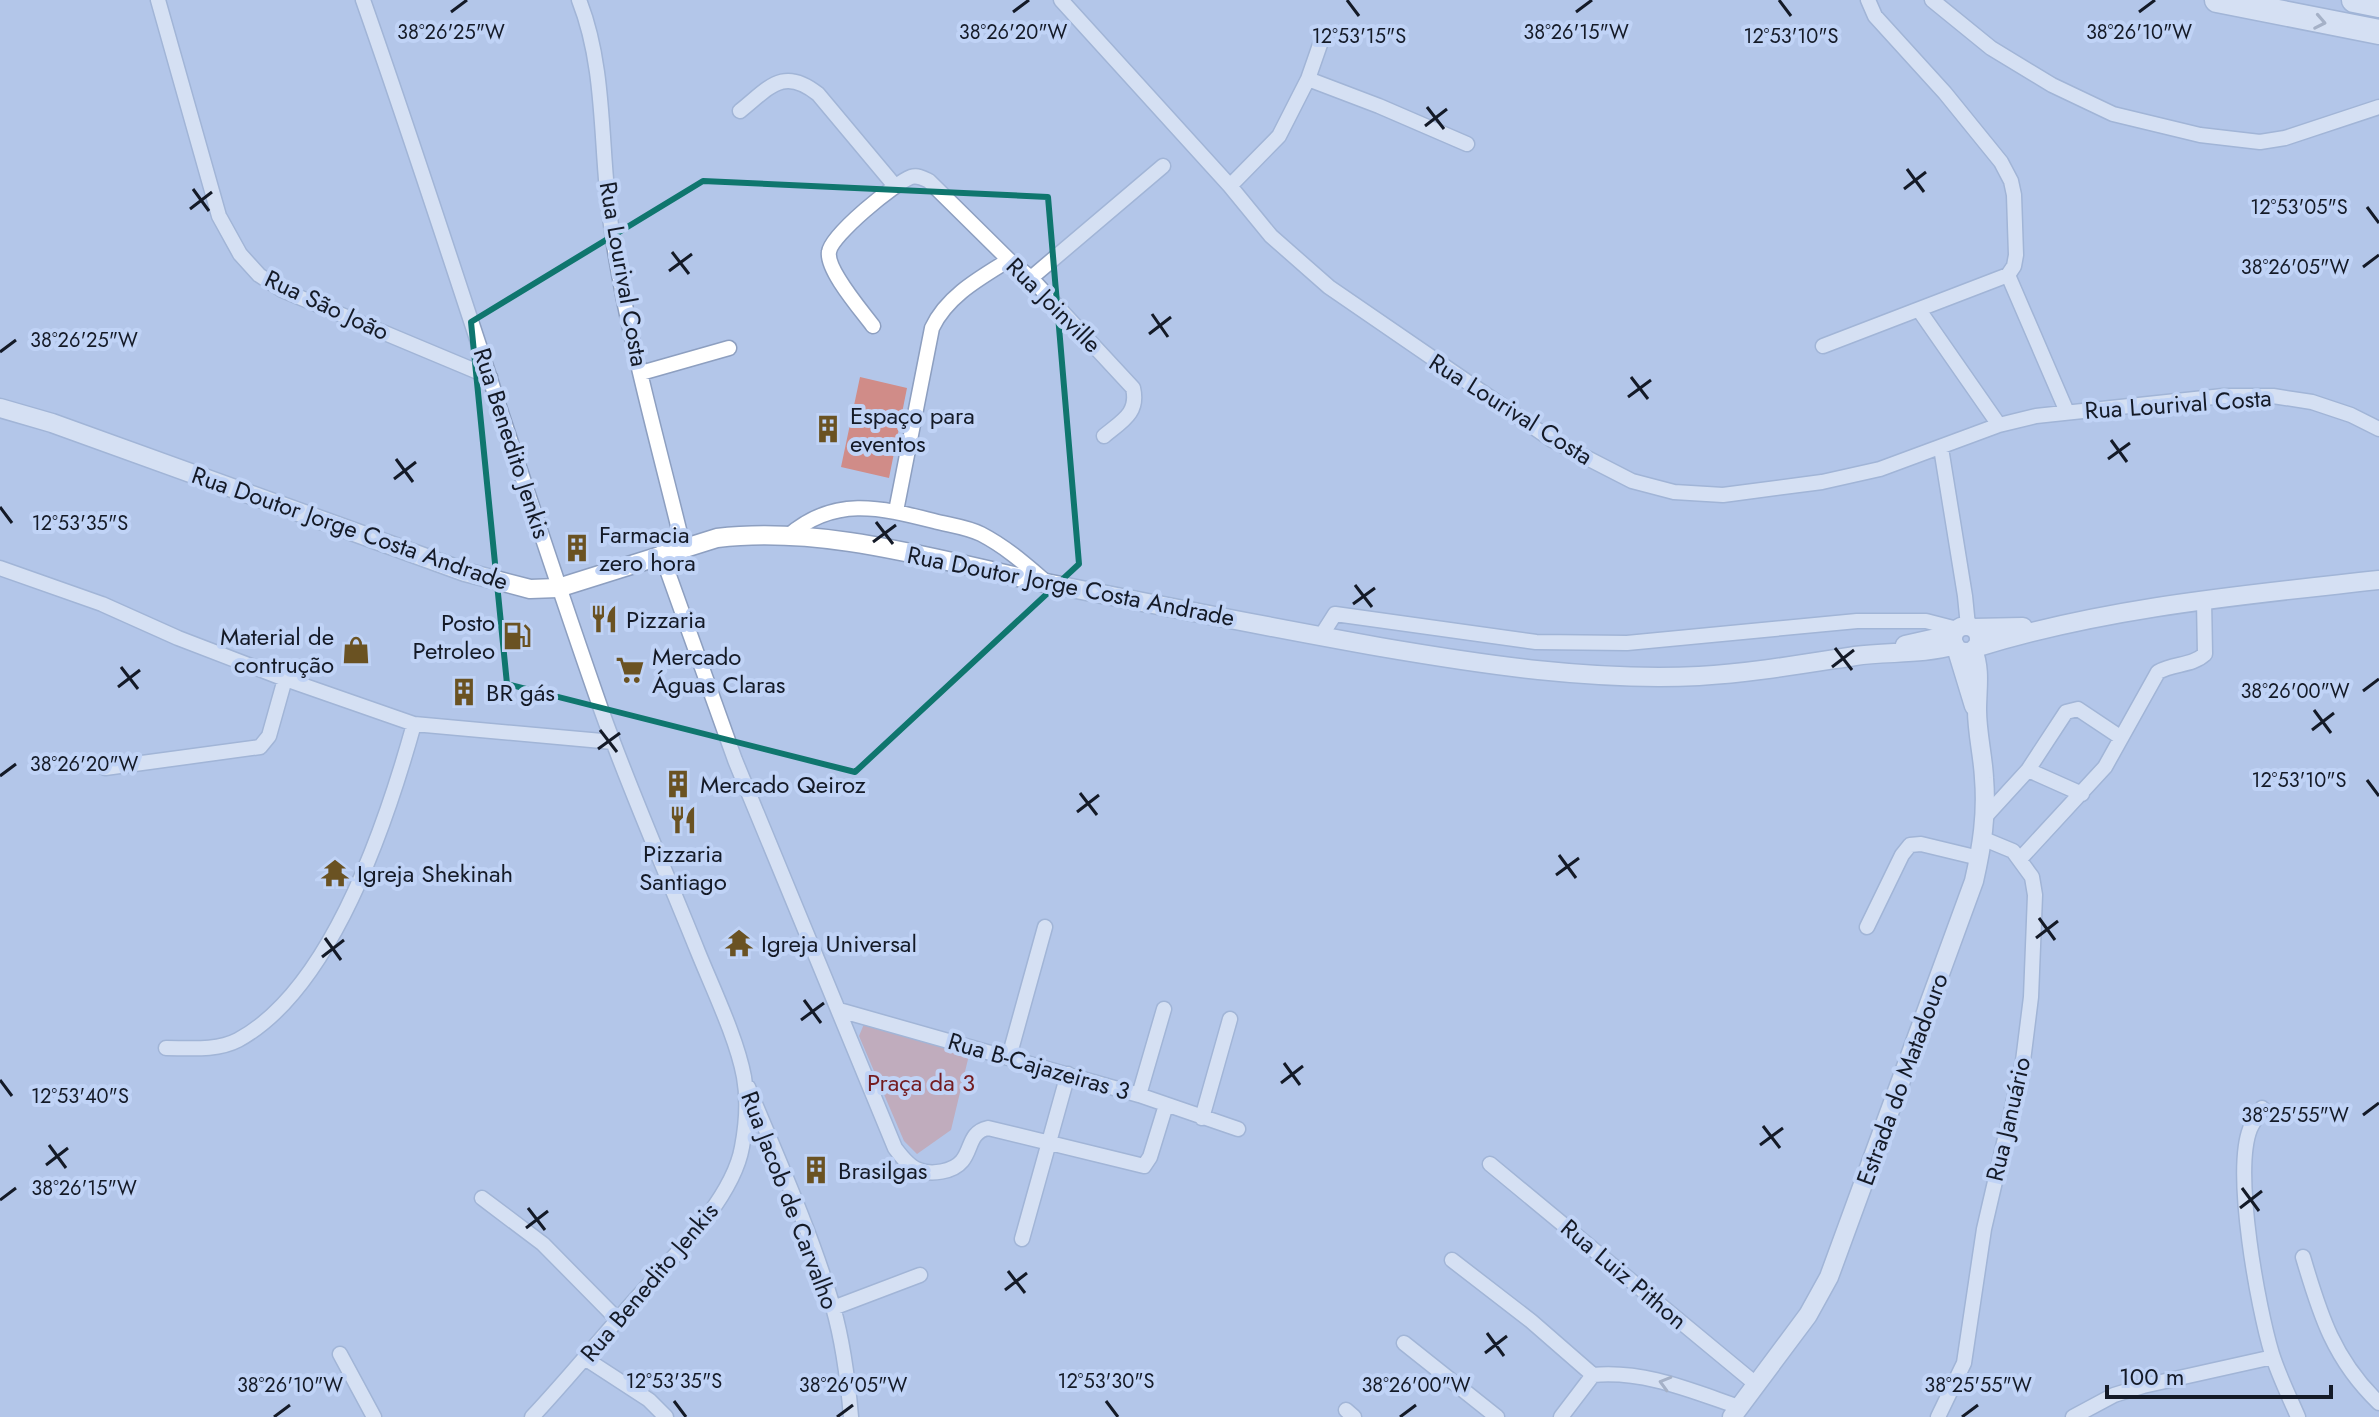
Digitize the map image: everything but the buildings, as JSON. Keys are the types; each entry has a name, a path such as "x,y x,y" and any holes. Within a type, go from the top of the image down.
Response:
{"highway":[{"path":"2217,0 2379,32"},
{"path":"2354,0 2379,5"}],"main road":[{"name":"Rua Doutor Jorge Costa Andrade","path":"0,408 52,423 465,572 530,589 558,588 683,546 717,538 788,536 894,551 1321,636 1501,667 1596,674 1698,676 1781,668 1887,652 1910,643 2050,626 2204,600 2379,580"},
{"name":"Estrada do Matadouro","path":"1736,1412 1808,1315 1843,1245 1974,881 1984,839 1985,817 1982,746 1977,713 1978,674 1964,638"}],"street":[{"name":"Rua São João","path":"158,0 219,216 240,254 259,275 282,290 490,377"},
{"name":"Rua Benedito Jenkis","path":"363,0 533,502 558,588 613,742 724,1018 744,1078 743,1139 732,1177 697,1229 532,1417"},
{"name":"Rua Lourival Costa","path":"579,0 595,63 610,217 641,373 683,546"},
{"name":"Rua Lourival Costa","path":"1061,0 1230,186 1271,236 1329,287 1552,440 1632,481 1674,492 1723,495 1822,482 1880,469 1999,425 2067,412 2223,396 2273,396 2312,402 2351,415 2379,429"},
{"path":"1823,346 2008,275 2016,255 2014,195 2001,162 1945,93 1883,25 1868,0"},
{"path":"1932,0 1991,48 2052,85 2113,114 2200,135 2260,142 2285,138 2379,107"},
{"path":"1230,186 1279,136 1308,79 1323,36"},
{"path":"740,111 774,83 790,79 804,83 818,94 895,186 835,238 828,253 832,269 873,326"},
{"path":"1308,79 1467,144"},
{"path":"1031,278 1163,166"},
{"name":"Rua Joinville","path":"895,186 912,177 919,176 929,181 1031,278 1133,388 1136,400 1131,413 1104,436"},
{"path":"896,511 932,328 939,312 1009,260"},
{"name":"Rua Lourival Costa","path":"2008,275 2067,412"},
{"path":"1919,310 1999,425"},
{"path":"641,373 729,348"},
{"path":"1321,636 1335,614 1536,642 1627,643 1857,621 1926,621 1964,638 1965,596 1941,448"},
{"path":"788,536 812,518 843,508 896,511 978,533 1005,548 1046,583"},
{"path":"661,553 735,760 895,1148 906,1162 919,1171 944,1172 963,1160 979,1130 988,1128 1144,1166 1148,1162 1166,1105"},
{"path":"0,568 102,604 178,638 285,679 414,724 613,742"},
{"path":"1984,839 2013,851 2021,858 2082,794 2105,767 2158,672 2199,660 2205,654 2204,600"},
{"path":"105,768 260,747 269,736 285,679"},
{"path":"1985,817 2028,770 2066,712 2078,709 2120,737"},
{"path":"166,1048 217,1046 237,1041 295,992 316,963 360,876 391,798 414,724"},
{"path":"2028,770 2082,794"},
{"path":"1867,927 1902,855 1910,845 1921,844 1979,858"},
{"name":"Rua Januário","path":"1938,1417 1964,1363 1984,1229 2028,1029 2035,895 2032,877 2021,858"},
{"path":"1009,1057 1045,927"},
{"path":"1139,1095 1164,1009"},
{"name":"Rua B-Cajazeiras 3","path":"839,1010 1139,1095 1238,1129"},
{"path":"1202,1118 1230,1019"},
{"path":"1022,1239 1068,1074"},
{"name":"Rua Jacob de Carvalho","path":"744,1078 790,1188 833,1308 851,1417"},
{"path":"2262,1108 2250,1131 2245,1161 2245,1198 2262,1317 2273,1357 2298,1417"},
{"name":"Rua Luiz Pithon","path":"1490,1164 1757,1385"},
{"path":"482,1198 543,1244 617,1319"},
{"path":"2303,1257 2320,1316 2335,1347 2350,1373 2379,1403"},
{"path":"1452,1260 1531,1321 1593,1375 1630,1374 1663,1382 1736,1412"},
{"path":"833,1308 920,1275"},
{"path":"1404,1343 1497,1417"},
{"path":"340,1354 374,1417"},
{"path":"2078,1416 2114,1395 2143,1386 2273,1357"},
{"path":"586,1359 649,1400 666,1417"},
{"path":"1561,1417 1593,1375"}],"highlighted area":[{"path":"703,181 1048,197 1079,564 855,772 507,684 471,322"}],"green space":[{"path":"860,377 907,388 889,478 841,467"},
{"name":"Praça da 3","path":"864,1024 969,1055 951,1130 917,1154 904,1141 859,1036"}],"place":[{"name":"Espaço para eventos","path":"828,429"},
{"name":"Farmacia zero hora","path":"577,548"},
{"name":"Pizzaria","path":"604,619"},
{"name":"Posto Petroleo","path":"517,636"},
{"name":"Material de contrução","path":"356,650"},
{"name":"Mercado Águas Claras","path":"630,670"},
{"name":"BR gás","path":"464,692"},
{"name":"Mercado Qeiroz","path":"678,784"},
{"name":"Pizzaria Santiago","path":"683,820"},
{"name":"Igreja Shekinah","path":"335,873"},
{"name":"Igreja Universal","path":"739,943"},
{"name":"Brasilgas","path":"816,1170"}]}
